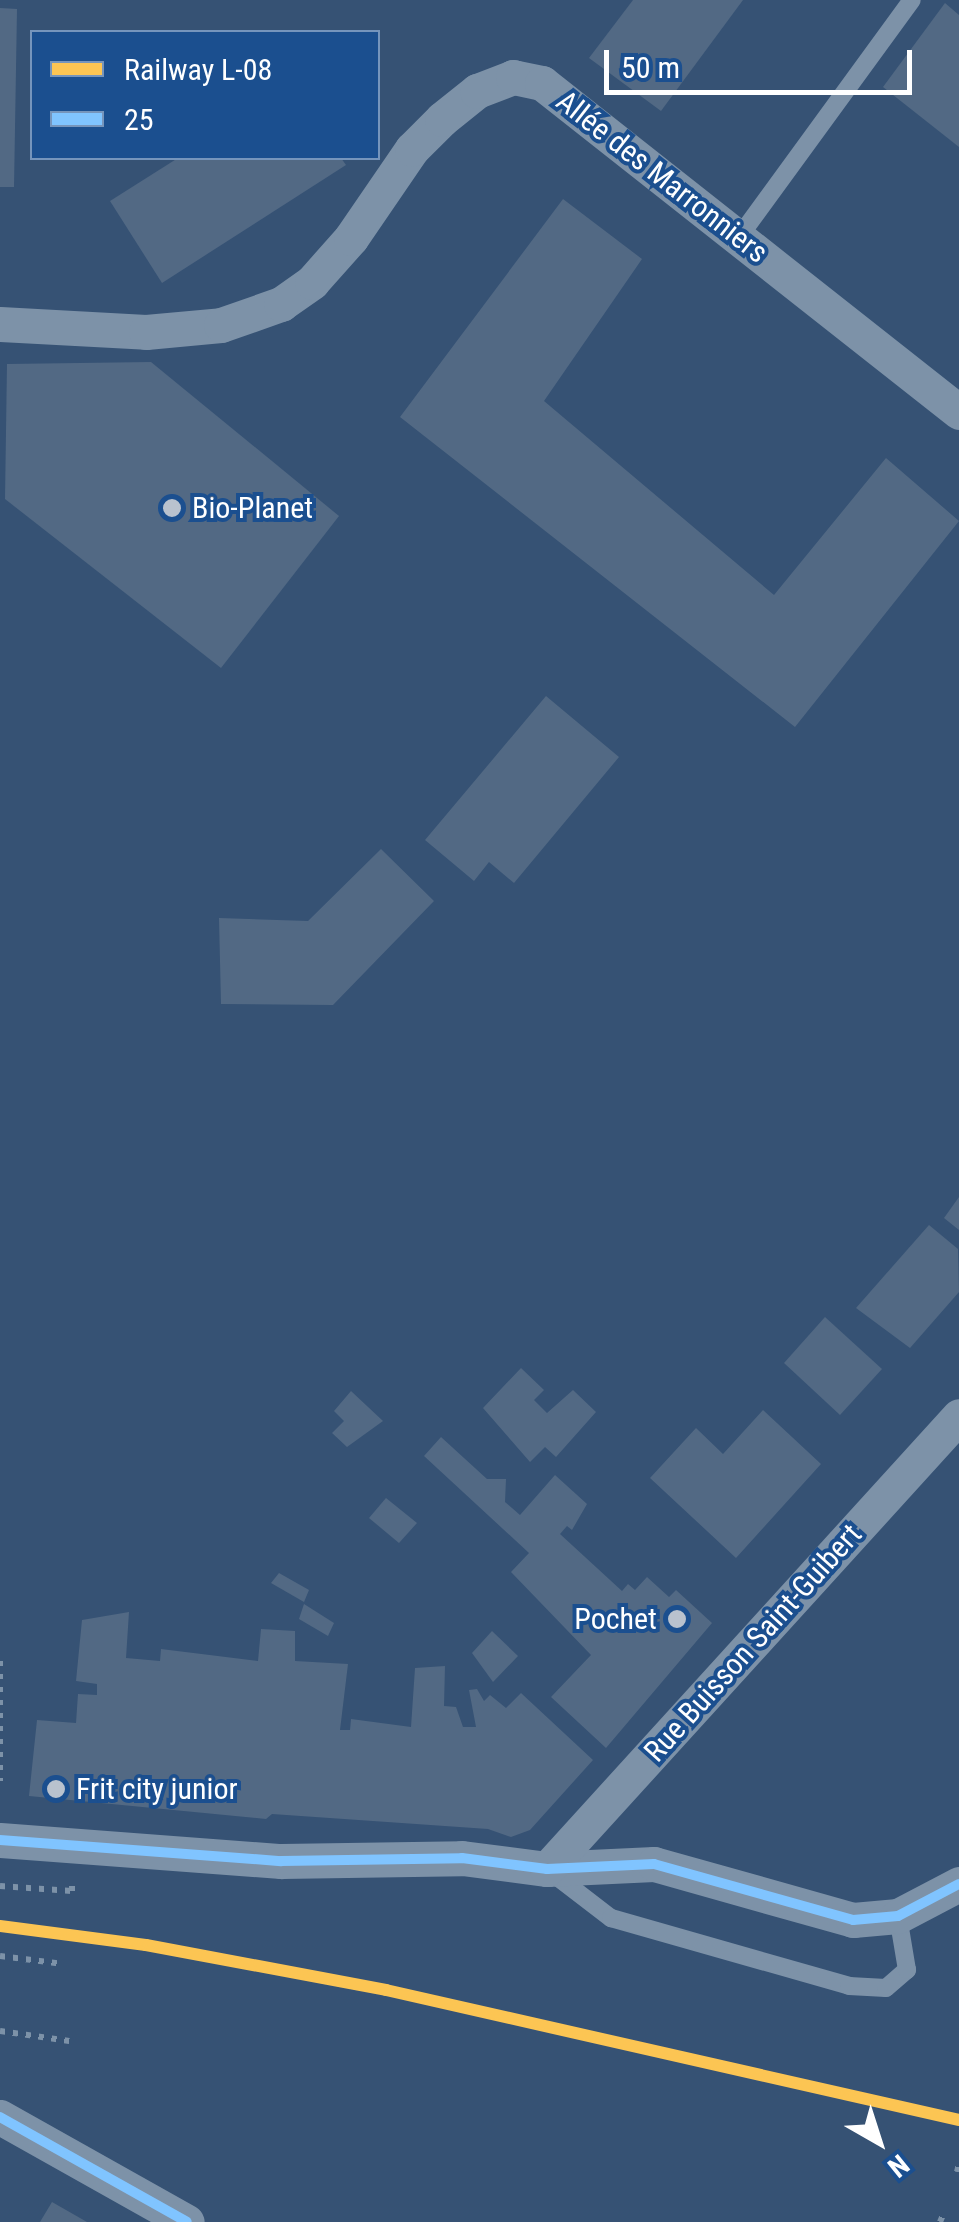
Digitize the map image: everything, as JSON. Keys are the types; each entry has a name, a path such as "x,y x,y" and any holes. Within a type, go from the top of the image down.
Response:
{"street":[{"name":"Allée des Marronniers","path":"0,324 146,332 222,325 281,304 351,238 412,149 442,119 477,91 513,77 542,83 959,412"},
{"name":"Rue Buisson Saint-Guibert","path":"546,1868 959,1416"},
{"path":"0,1840 281,1861 462,1858 546,1868 654,1864 853,1920 898,1916 959,1884"},
{"path":"5,2122 187,2222"}],"lane":[{"path":"738,237 912,0"},
{"path":"546,1868 611,1918 848,1986 886,1988 908,1970 898,1916"}],"path":[{"path":"0,1661 0,1781"},
{"path":"0,1886 72,1891"},
{"path":"0,1956 64,1964"},
{"path":"0,2031 69,2041"}],"building":[{"path":"633,0 743,0 661,111 589,58"},
{"path":"945,3 959,15 959,147 883,87"},
{"path":"0,8 17,9 14,187 0,187"},
{"path":"175,160 342,160 346,165 162,283 110,201"},
{"path":"563,199 642,259 544,401 774,595 886,458 959,521 795,727 400,417"},
{"name":"Bio-Planet","path":"151,362 339,516 221,668 5,499 7,364"},
{"path":"546,696 619,757 514,883 489,862 474,881 425,840"},
{"path":"381,849 434,901 333,1005 221,1004 219,918 308,921"},
{"path":"959,1197 959,1230 944,1218"},
{"path":"929,1225 958,1249 959,1292 910,1348 856,1308"},
{"path":"825,1317 882,1369 840,1415 784,1363"},
{"path":"521,1368 544,1390 534,1400 547,1413 573,1390 596,1412 556,1457 545,1447 530,1462 483,1408"},
{"path":"351,1391 383,1421 347,1447 332,1433 344,1421 334,1411"},
{"path":"763,1410 821,1464 736,1558 650,1478 696,1428 723,1454"},
{"path":"441,1437 487,1479 506,1479 505,1502 520,1515 555,1475 587,1504 572,1530 567,1526 560,1534 622,1591 628,1584 635,1590 647,1577 669,1597 676,1590 712,1623 606,1748 551,1697 591,1655 511,1572 529,1553 424,1456"},
{"path":"386,1498 417,1523 399,1543 369,1518"},
{"path":"279,1573 309,1590 304,1602 271,1583"},
{"path":"304,1604 334,1623 328,1636 299,1619"},
{"path":"129,1612 126,1658 160,1661 161,1649 258,1661 261,1629 295,1631 295,1661 348,1664 340,1730 350,1730 351,1719 411,1727 415,1668 445,1666 444,1706 456,1707 463,1727 476,1727 469,1690 477,1689 484,1701 490,1695 506,1708 521,1693 593,1760 530,1830 511,1837 488,1829 272,1814 266,1819 29,1796 37,1720 76,1723 78,1694 97,1695 97,1684 76,1681 82,1620"},
{"path":"492,1631 518,1656 493,1682 472,1653"},
{"path":"52,2202 87,2222 40,2222"}],"rail line":[{"name":"L-08","path":"0,1926 146,1945 386,1990 959,2120"}],"transit line":[{"name":"25","path":"0,1840 281,1861 462,1858 547,1869 654,1864 853,1920 898,1916 959,1884"},
{"name":"25","path":"0,2117 187,2222"}],"place":[{"name":"Bio-Planet","path":"172,508"},
{"name":"Pochet","path":"677,1619"},
{"name":"Frit city junior","path":"56,1789"}]}
